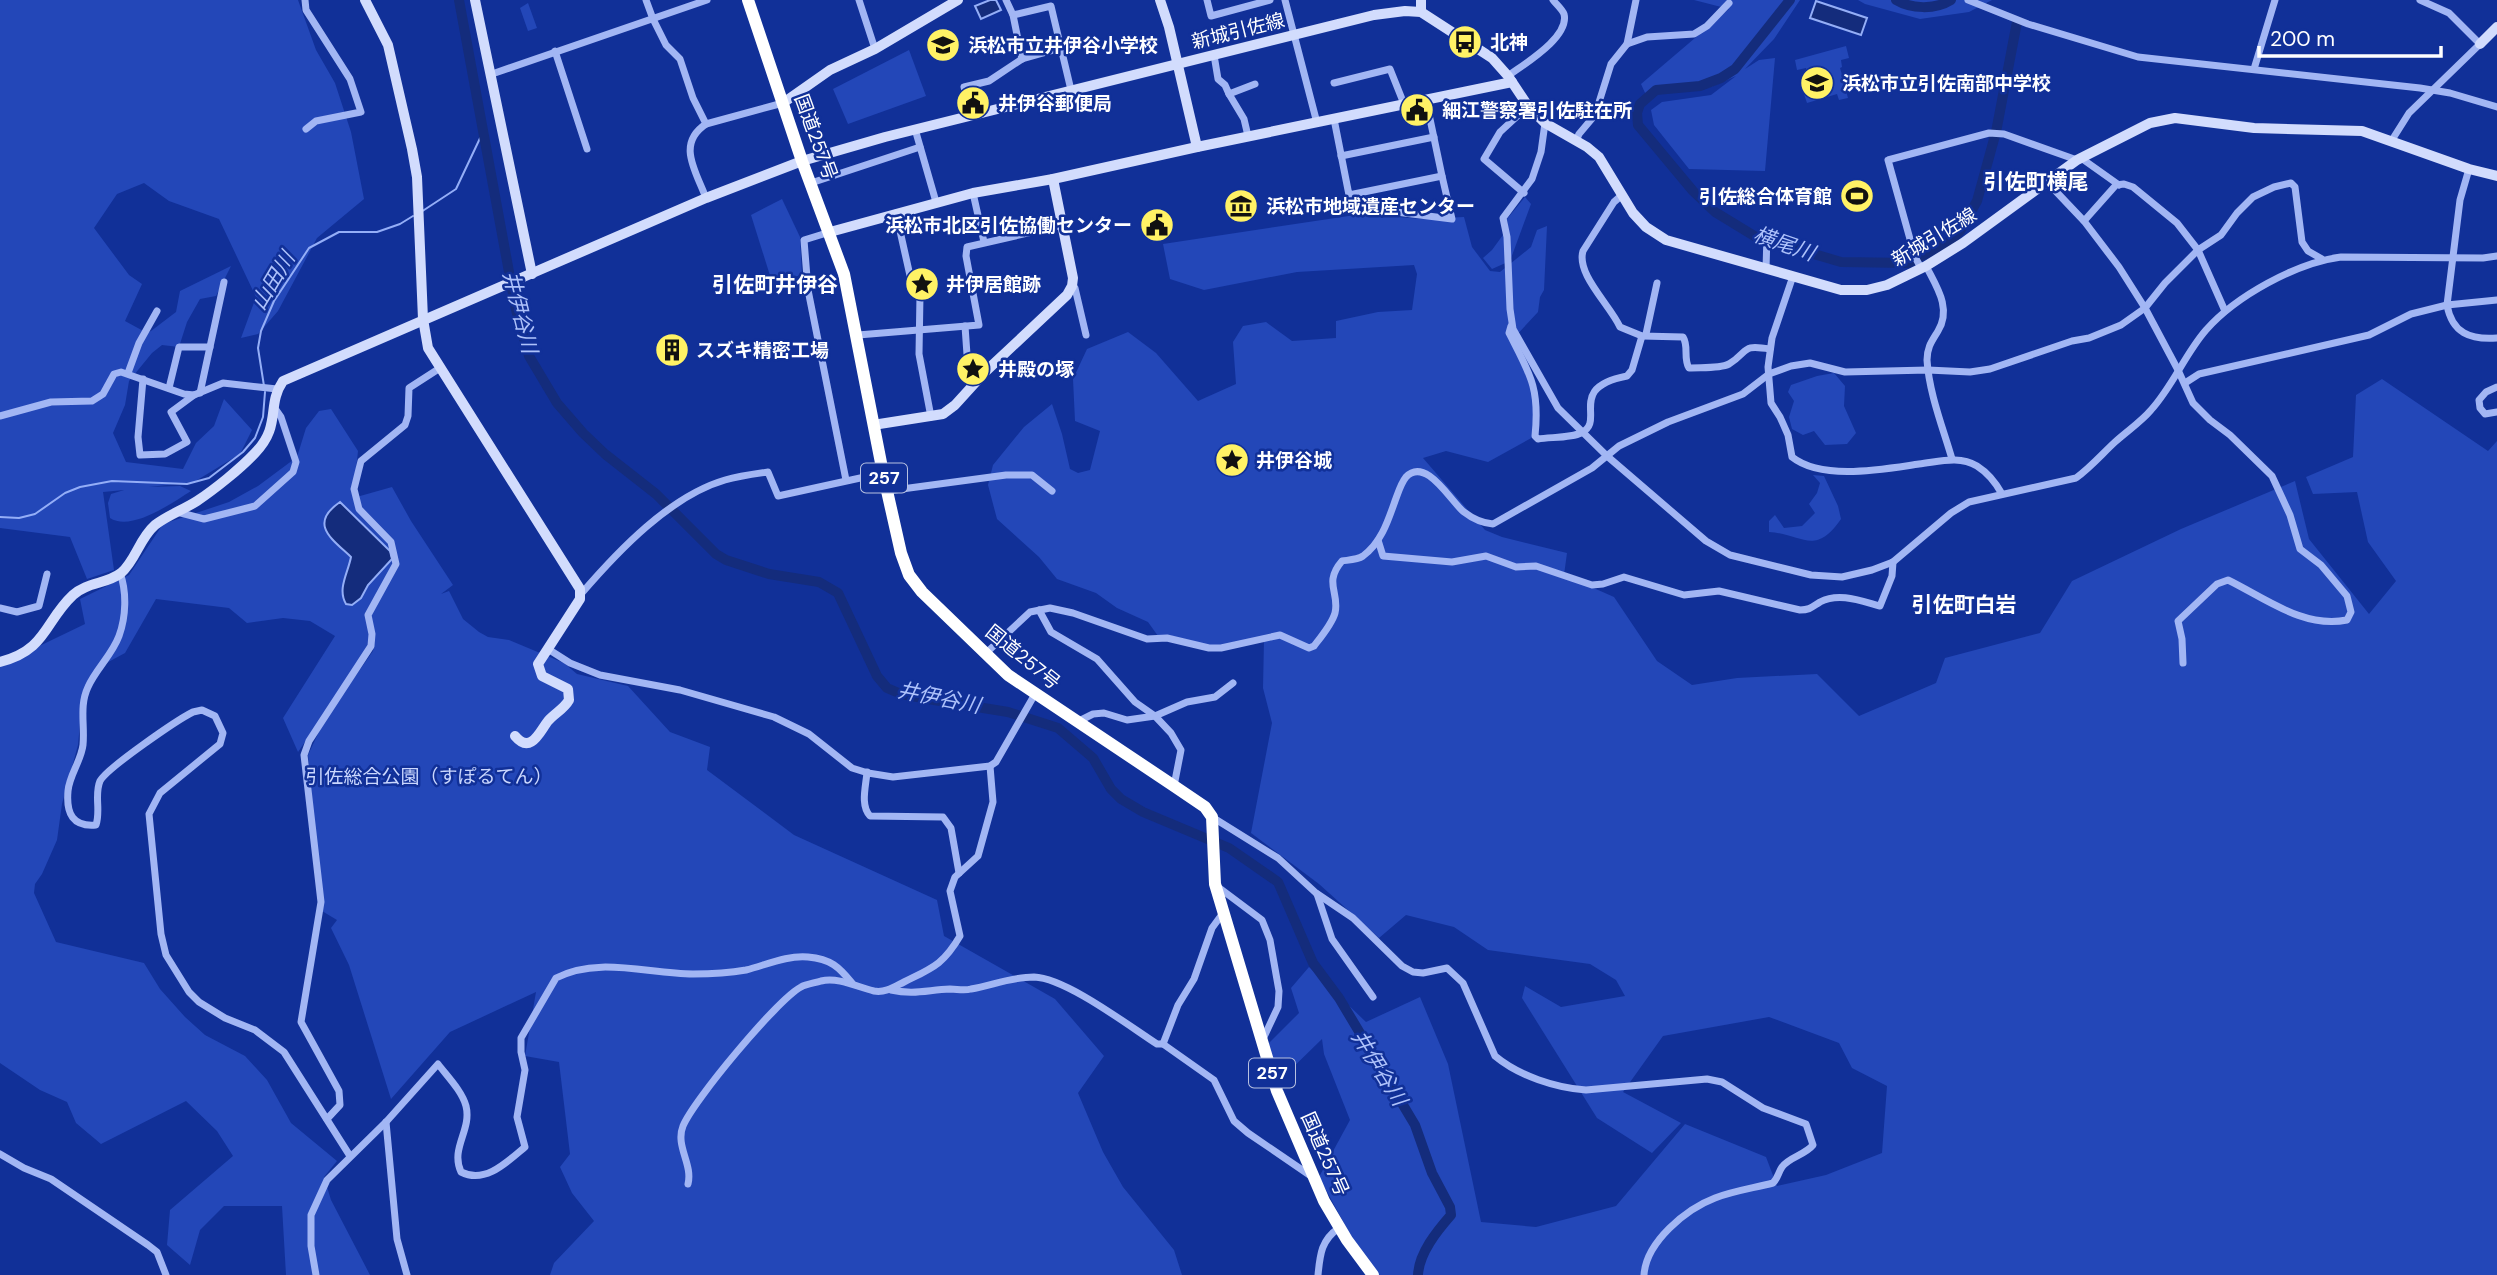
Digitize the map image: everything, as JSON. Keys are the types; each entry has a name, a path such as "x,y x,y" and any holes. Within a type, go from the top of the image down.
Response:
{"highway":[{"name":"国道257号","path":"748,0 845,274 883,473 901,553 909,575 922,592 985,654 1035,694 1205,807 1213,821 1215,884 1277,1091 1314,1178 1339,1228 1373,1275"}],"street":[{"path":"305,0 306,10 350,79 361,112 316,121 306,129"},
{"path":"365,0 388,45 412,149 420,220 424,318 428,348 581,594"},
{"path":"475,0 492,74 528,275"},
{"path":"646,0 666,45 680,59 693,98 706,124"},
{"path":"492,74 706,0"},
{"path":"859,0 875,49"},
{"path":"706,198 691,160 689,146 698,130 706,124 783,103 830,70 875,49 958,0"},
{"path":"1006,0 1013,15 1022,59"},
{"path":"1160,0 1197,146"},
{"path":"1207,0 1210,16 1270,0"},
{"path":"1285,0 1317,123"},
{"path":"1421,0 1421,12"},
{"path":"846,480 808,289 804,240 896,212 973,193 1053,179 1197,146 1426,100 1510,79 1555,40 1564,26 1563,14 1553,0"},
{"path":"1576,141 1595,115 1611,64 1627,44 1636,0"},
{"path":"1968,0 2028,24 2138,57 2432,90 2497,107"},
{"path":"2254,69 2275,0"},
{"path":"2420,0 2449,13 2480,44"},
{"path":"1013,15 1050,3 1072,90"},
{"path":"1627,44 1647,37 1694,34 1707,26 1729,3"},
{"name":"新城引佐線","path":"275,389 283,381 424,318 706,198 803,161 915,129 1392,12 1421,12 1492,58 1545,124 1599,156 1633,214 1646,227 1666,240 1842,289 1867,290 1887,285 1963,243 2079,159 2150,123 2175,118 2254,128 2354,130 2392,140 2469,169 2497,176"},
{"path":"2392,140 2409,113 2497,27"},
{"path":"971,115 964,87 989,81 1022,59 1061,48"},
{"path":"555,51 587,149"},
{"path":"1214,55 1218,79 1225,85 1244,119 1248,136"},
{"path":"1334,83 1390,69 1405,104"},
{"path":"1229,94 1255,85"},
{"path":"1396,212 1452,219 1426,100"},
{"path":"1524,193 1484,159 1500,132 1528,106"},
{"path":"1334,119 1349,195 1442,176"},
{"path":"1545,124 1538,165 1524,193 1503,219 1507,237 1513,329 1558,408 1581,433 1706,541 1730,555 1811,575 1842,577 1893,562 1951,513 1969,502 2076,478 2153,408 2206,331 2225,311 2281,278 2322,259 2354,256 2497,256"},
{"path":"915,129 936,202"},
{"path":"1952,459 1928,370 1928,346 1941,327 1943,299 1915,257 1888,160 1989,133 2004,134 2079,159 2119,185 2133,187 2177,223 2198,250 2225,311"},
{"path":"1341,156 1434,136"},
{"path":"811,183 920,147"},
{"path":"2469,169 2460,200 2452,258 2447,305 2449,319 2468,336 2497,338"},
{"path":"873,425 943,414 1067,295 1073,278 1053,179"},
{"path":"2047,182 2084,220 2119,267 2145,308 2193,403 2272,476 2290,515 2300,549 2321,565 2347,596 2351,612 2347,621 2321,622 2291,613 2228,580 2217,584 2178,621 2183,663"},
{"path":"985,654 1026,615 1050,608 1073,613 1147,639 1167,638 1209,648 1221,648 1280,635 1309,648 1314,646 1336,609 1333,598 1334,569 1342,561 1361,558 1378,540 1389,521 1399,490 1407,476 1414,472 1421,471 1434,479 1463,511 1483,523 1493,524 1567,484 1619,446 1668,422 1743,394 1769,374 1791,366 1810,363 1845,372 1970,372 1990,369 2072,341 2090,338 2121,325 2145,308 2165,282 2198,250 2221,235 2236,213 2253,197 2274,187 2291,183 2295,187 2302,242 2308,251 2322,259"},
{"path":"2084,220 2119,185"},
{"path":"973,193 984,242"},
{"path":"1622,195 1614,202 1580,260 1585,274 1614,314 1620,327 1644,335 1683,337 1686,340 1686,364 1689,368 1728,365 1746,348 1753,346 1770,349"},
{"path":"896,212 913,289 920,295 919,354 931,417"},
{"path":"858,335 979,326 966,256 967,247 1062,225"},
{"path":"1766,269 1768,235"},
{"path":"1793,276 1770,349 1769,374 1771,403 1788,435 1792,457 1800,463 1839,471 1878,470 1952,459 1976,466 1992,478 2003,494"},
{"path":"197,394 224,282"},
{"path":"1512,322 1509,333 1530,374 1535,393 1538,409 1535,436 1538,439 1581,433 1590,423 1590,399 1594,389 1611,379 1627,376 1632,370 1657,283"},
{"path":"1072,284 1086,335"},
{"path":"2185,383 2199,374 2369,335 2411,314 2447,305 2497,300"},
{"path":"128,373 139,343 157,311"},
{"path":"965,326 968,369"},
{"path":"169,388 179,347 210,348"},
{"path":"327,1119 340,1105 339,1091 301,1021 321,902 304,755 309,741 372,646 368,615 396,564 391,542 359,509 354,489 361,461 405,425 408,416 408,388 440,369"},
{"path":"0,415 51,402 92,401 103,394 114,374 128,373 169,388 197,394"},
{"path":"0,662 37,644 71,597 88,584 120,573 132,560 143,537 155,525 198,500 254,454 269,435 274,418 275,389 223,383 197,394 171,412 187,442 165,454 140,455 138,437 143,379"},
{"path":"2497,387 2486,392 2479,400 2480,408 2485,414 2497,412"},
{"path":"177,512 204,519 255,506 293,472 296,462 281,417 274,406"},
{"path":"515,736 520,741 532,742 550,718 569,700 565,686 546,678 540,672 538,664 581,594 619,549 681,501 724,480 768,472 778,496 883,473"},
{"path":"887,491 1006,475 1032,475 1052,491"},
{"path":"1378,540 1383,556 1452,562 1486,555 1516,567 1536,566 1592,585 1625,577 1684,595 1719,591 1800,610 1810,610 1821,602 1849,597 1880,606 1892,576 1893,562"},
{"path":"120,573 124,588 122,622 117,641 88,685 82,701 83,747 68,790 69,809 74,821 82,826 96,825 99,816 97,791 102,778 184,716 202,710 215,716 223,733 220,744 160,793 149,814 161,934 166,956 188,992 199,1002 225,1018 255,1030 284,1052 350,1156"},
{"path":"0,608 17,612 39,606 47,574"},
{"path":"1038,610 1051,632 1097,659 1135,702 1155,716 1171,733 1181,750 1174,786"},
{"path":"548,649 570,663 600,675 680,690 774,717 809,734 852,768 894,776 990,766 996,762 1035,694"},
{"path":"1076,722 1093,714 1104,713 1127,720 1155,716 1187,702 1215,697 1233,683"},
{"path":"688,1184 690,1175 681,1141 682,1129 690,1111 784,1001 801,987 825,980 852,983 876,992 890,989 927,972 942,960 960,936 950,891 955,877 978,856 982,846 993,802 990,766"},
{"path":"867,772 864,807 866,813 870,816 943,817 951,828 959,873"},
{"path":"1213,821 1278,858 1316,893 1353,918 1402,966 1413,972 1423,973 1447,968 1455,974 1463,983 1494,1056 1510,1066 1543,1081 1570,1089 1586,1090 1696,1079 1722,1082 1763,1108 1806,1125 1812,1145 1809,1150 1783,1166 1773,1184 1715,1197 1689,1212 1660,1240 1647,1260 1644,1275"},
{"path":"1215,884 1229,898 1255,914 1266,926 1279,991 1278,1007 1262,1040"},
{"path":"1316,893 1332,939 1373,997"},
{"path":"1163,1044 1178,1006 1194,979 1212,928 1223,912"},
{"path":"316,1275 311,1246 311,1214 327,1181 386,1122 438,1064 467,1107 465,1130 456,1158 461,1171 472,1177 488,1174 525,1147 517,1117 524,1070 521,1038 556,978 564,974 619,966 693,974 743,971 794,957 809,957 837,965 852,983"},
{"path":"890,989 909,994 971,989 1008,979 1034,977 1047,979 1073,990 1157,1044 1163,1044 1214,1080 1234,1121 1314,1178"},
{"path":"386,1122 397,1239 407,1275"},
{"path":"0,1154 51,1180 148,1245 157,1252 166,1275"},
{"path":"1318,1275 1321,1250 1328,1237 1339,1228"}],"green space":[{"path":"0,0 298,0 316,50 335,83 351,132 364,199 317,238 278,311 258,334 241,338 256,297 219,219 169,201 144,183 117,194 94,228 129,275 142,284 125,321 147,333 151,331 176,312 180,291 231,266 216,296 200,299 187,322 179,347 162,345 129,381 125,405 113,433 126,462 183,469 196,443 214,426 224,399 252,430 240,454 194,482 149,487 180,486 191,491 140,519 119,521 110,518 108,503 111,494 124,490 103,492 114,570 87,579 70,537 0,528"},
{"path":"1694,0 1800,0 1774,39 1745,69 1759,60 1775,58 1765,171 1689,169 1654,125 1651,110 1662,102 1711,95 1736,76 1711,87 1646,95 1641,84 1729,9"},
{"path":"1858,0 1992,0 1969,12 1920,19"},
{"path":"528,3 537,28 528,31 520,8"},
{"path":"1846,46 1849,58 1841,60 1840,68 1844,82 1854,80 1856,88 1846,91 1848,98 1839,100 1837,94 1807,103 1804,94 1814,91 1813,87 1807,88 1803,76 1808,75 1806,68 1797,70 1795,60"},
{"path":"909,50 926,96 848,124 833,89"},
{"path":"1525,197 1531,204 1510,261 1492,269 1483,258 1508,228 1507,219"},
{"path":"782,199 800,237 802,275 772,282 751,215"},
{"path":"1362,214 1421,219 1464,217 1472,247 1490,271 1500,272 1531,247 1537,230 1547,226 1544,290 1538,312 1512,340 1534,389 1535,436 1488,462 1446,451 1423,458 1485,530 1502,537 1567,553 1564,575 1614,597 1657,661 1692,685 1737,678 1817,674 1859,716 1936,683 1945,658 2040,633 2072,581 2181,529 2295,481 2309,539 2369,614 2396,581 2368,542 2357,492 2313,494 2306,477 2353,457 2356,395 2382,379 2488,451 2497,441 2497,1275 1372,1275 1319,1177 1350,1120 1324,1054 1322,1039 1280,1080 1264,1048 1299,1013 1291,988 1309,967 1366,1022 1420,997 1448,1064 1481,1222 1536,1227 1616,1206 1685,1124 1766,1157 1777,1186 1826,1175 1882,1153 1887,1086 1852,1068 1839,1043 1769,1017 1663,1036 1623,1092 1681,1123 1652,1153 1597,1118 1522,998 1525,986 1561,1007 1625,996 1616,980 1590,964 1488,950 1454,927 1406,915 1379,938 1319,884 1251,833 1272,723 1263,688 1264,640 1214,646 1158,636 1148,622 1117,608 1096,593 1057,579 1039,557 997,519 988,485 993,465 1024,427 1052,404 1070,469 1078,473 1090,470 1100,431 1075,421 1073,379 1087,349 1128,332 1156,353 1198,401 1236,384 1233,342 1243,326 1266,322 1292,341 1336,338 1336,321 1378,312 1412,310 1417,274 1414,265 1297,272 1204,290 1170,279 1163,244"},
{"path":"1834,373 1845,386 1844,406 1856,433 1847,444 1825,445 1814,431 1803,435 1792,429 1789,417 1794,401 1788,392 1791,385"},
{"name":"引佐総合公園（すぽるてん）","path":"331,409 358,451 353,498 392,487 453,585 441,594 449,591 463,619 488,637 509,640 564,663 577,674 628,686 670,732 710,747 707,770 794,835 937,900 944,936 1055,999 1104,1056 1078,1093 1103,1152 1123,1187 1174,1250 1182,1275 550,1275 554,1263 594,1221 572,1193 560,1167 570,1154 559,1062 525,1056 536,992 450,1032 391,1099 349,965 331,928 337,920 322,911 308,755 324,721 373,651 375,641 298,752 283,718 335,636 310,621 283,618 247,623 229,608 156,599 125,653 99,667 82,701 78,745 62,804 57,840 35,884 34,893 56,942 144,963 160,989 185,1017 205,1035 245,1056 267,1080 291,1123 337,1161 324,1177 331,1200 370,1275 286,1275 282,1206 224,1206 200,1230 190,1265 167,1245 170,1210 233,1156 217,1131 186,1101 101,1144 76,1123 67,1102 40,1090 0,1063 0,665 85,624 80,599 129,575 163,524 229,502 258,486 297,457 306,428 319,411"},
{"path":"1813,475 1824,476 1838,506 1841,519 1832,531 1815,540 1769,532 1769,521 1775,515 1784,528 1802,526 1815,513 1809,504 1820,483"}],"shaded area":[{"path":"996,0 1001,10 981,19 975,6"},
{"path":"1816,1 1867,18 1861,35 1810,18"},
{"path":"340,502 390,551 392,559 368,585 361,598 352,605 346,604 343,593 351,557 326,531 324,524 331,510"}],"waterway":[{"name":"井伊谷川","path":"459,0 516,310 529,356 557,403 605,454 656,494 716,554 769,574 819,582 838,593 877,676 887,688 901,694 1008,712 1058,728 1093,758 1111,789 1121,799 1143,812 1229,848 1278,882 1313,963 1339,998 1415,1125 1432,1173 1450,1207 1451,1215 1425,1251 1418,1275"},
{"name":"横尾川","path":"1790,0 1735,69 1700,86 1656,90 1640,104 1637,113 1638,125 1693,191 1715,212 1756,237 1841,262 1908,263 1950,241 1960,231 1977,201 1996,132 2017,22"},
{"path":"1896,0 1923,7 1951,0"},
{"name":"山田川","path":"421,212 456,189 482,134"},
{"name":"山田川","path":"264,386 258,348 261,331 274,301 309,248 339,232 377,232 413,216"},
{"name":"山田川","path":"0,517 19,518 35,514 65,493 80,487 112,481 187,484 209,478 243,452 255,438 263,417 265,392"}],"place":[{"name":"北神","path":"1465,42"},
{"name":"浜松市立井伊谷小学校","path":"943,45"},
{"name":"浜松市立引佐南部中学校","path":"1817,83"},
{"name":"井伊谷郵便局","path":"973,103"},
{"name":"細江警察署引佐駐在所","path":"1417,110"},
{"name":"引佐総合体育館","path":"1857,196"},
{"name":"浜松市地域遺産センター","path":"1241,206"},
{"name":"浜松市北区引佐協働センター","path":"1157,225"},
{"name":"井伊居館跡","path":"922,284"},
{"name":"スズキ精密工場","path":"672,350"},
{"name":"井殿の塚","path":"973,369"},
{"name":"井伊谷城","path":"1232,460"}],"district":[{"name":"引佐町横尾","path":"2036,182"},
{"name":"引佐町井伊谷","path":"775,285"},
{"name":"引佐町白岩","path":"1964,605"}]}
